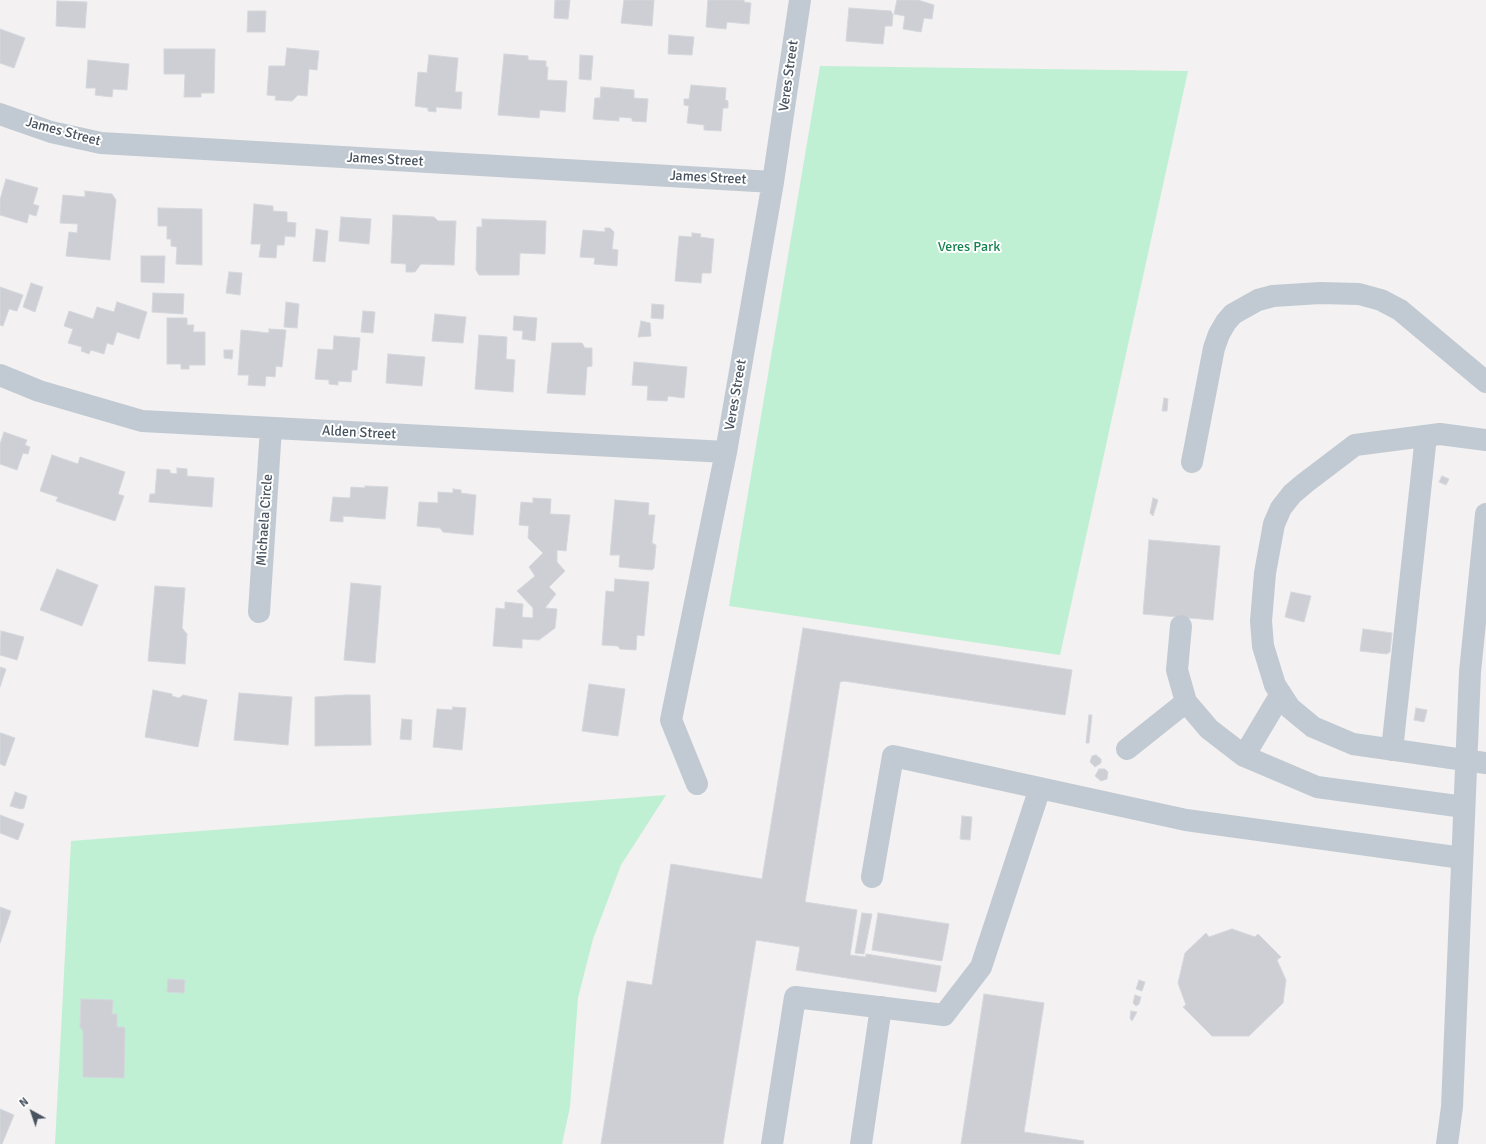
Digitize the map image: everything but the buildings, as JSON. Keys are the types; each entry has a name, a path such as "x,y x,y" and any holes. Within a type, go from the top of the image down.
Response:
{"street":[{"name":"Veres Street","path":"697,784 671,720 726,452 774,182 800,0"},
{"name":"James Street","path":"0,114 51,132 102,143 774,182"},
{"path":"1192,462 1214,348 1219,334 1233,314 1258,300 1273,296 1320,293 1359,294 1381,300 1400,310 1486,382"},
{"name":"Alden Street","path":"0,375 39,391 142,421 726,452"},
{"name":"Michaela Circle","path":"259,612 271,428"},
{"path":"1476,762 1353,744 1313,727 1290,708 1281,694 1270,671 1263,646 1261,621 1268,559 1274,524 1281,508 1301,487 1355,445 1440,434 1486,440"},
{"path":"1392,750 1426,436"},
{"path":"1450,1143 1464,807 1476,762 1470,672 1486,514"},
{"path":"1181,626 1177,670 1186,702 1209,729 1244,756 1318,788 1464,807"},
{"path":"1244,756 1281,694"},
{"path":"1127,749 1186,702"},
{"path":"872,877 893,756 1186,820 1462,858"},
{"path":"772,1144 795,997 944,1015 981,967 1040,788"},
{"path":"861,1144 881,1007"}],"green space":[{"name":"Veres Park","path":"820,66 1188,71 1060,655 729,606"},
{"path":"666,795 621,865 593,939 578,998 570,1107 562,1144 55,1144 71,841"}]}
